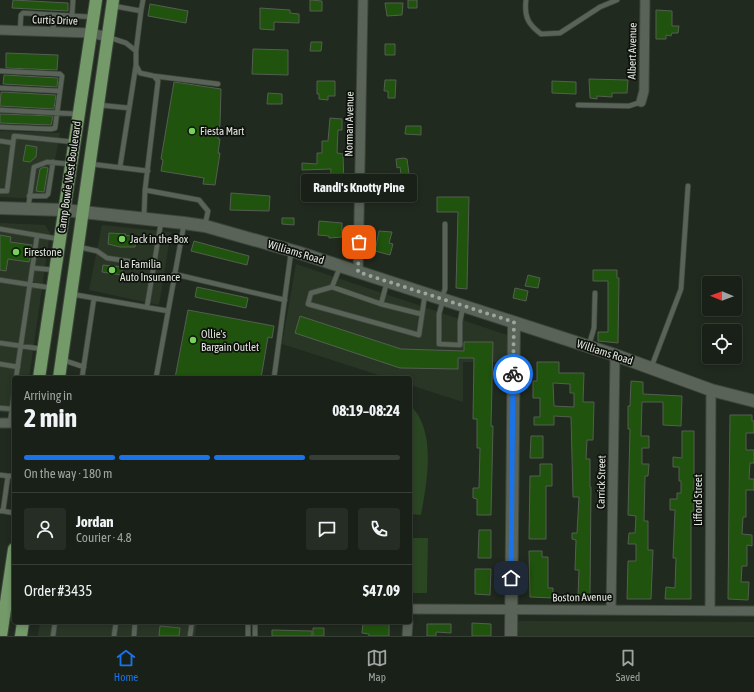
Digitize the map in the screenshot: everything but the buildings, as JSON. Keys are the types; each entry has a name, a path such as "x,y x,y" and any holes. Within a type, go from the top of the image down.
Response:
{"main road":[{"name":"Camp Bowie West Boulevard","path":"39,376 70,164 96,0"},
{"name":"Camp Bowie West Boulevard","path":"59,376 84,213 113,3"},
{"path":"1,636 10,601 12,575"},
{"path":"21,636 23,624"}],"street":[{"name":"Norman Avenue","path":"358,272 363,0"},
{"name":"Albert Avenue","path":"641,102 644,92 645,0"},
{"name":"Curtis Drive","path":"0,31 90,33 108,37"},
{"name":"Williams Road","path":"0,208 64,210 184,222 205,226 292,250 615,355 711,390 754,401"},
{"path":"511,636 514,322"},
{"name":"Carrick Street","path":"611,609 615,355"},
{"name":"Lifford Street","path":"710,610 711,390"},
{"path":"0,423 12,423"},
{"name":"Boston Avenue","path":"412,609 754,611"},
{"path":"408,624 408,636"}],"lane":[{"path":"72,16 73,0"},
{"path":"120,167 136,65 136,51 143,0"},
{"path":"526,0 526,18 531,26 541,34 560,33 600,7 617,0"},
{"path":"113,3 141,11"},
{"path":"20,31 21,15 23,14 93,17"},
{"path":"53,32 54,15"},
{"path":"108,37 126,43 136,51"},
{"path":"136,65 140,73 218,84"},
{"path":"0,71 60,74 62,76 55,128 0,127"},
{"path":"144,218 145,190 158,81 154,76"},
{"path":"0,88 60,91"},
{"path":"578,105 629,106 641,102"},
{"path":"99,105 129,108"},
{"path":"0,110 78,114"},
{"path":"0,191 7,191 14,136 74,142"},
{"path":"0,142 13,143"},
{"path":"28,209 34,167 48,162 70,164"},
{"path":"29,196 46,196 48,194 53,162"},
{"path":"91,164 148,171"},
{"path":"652,368 681,289 688,186"},
{"path":"145,190 199,200 208,211 205,226"},
{"path":"147,307 162,220"},
{"path":"156,376 184,222"},
{"path":"445,224 445,288 439,314 439,344 460,345 460,322 463,306"},
{"path":"0,230 59,239"},
{"path":"16,376 37,236"},
{"path":"79,247 97,251 107,258 154,266"},
{"path":"274,376 292,250"},
{"path":"332,287 340,266"},
{"path":"33,268 55,270"},
{"path":"174,274 285,300"},
{"path":"0,280 52,288"},
{"path":"380,304 387,282"},
{"path":"421,314 380,304 332,287 311,293 308,304 419,335 425,294"},
{"path":"589,347 594,328 595,292"},
{"path":"71,294 168,311"},
{"path":"82,376 94,298"},
{"path":"0,343 43,350"},
{"path":"62,360 84,367"},
{"path":"0,364 18,367"},
{"path":"0,408 12,408 12,423"},
{"path":"0,475 12,476"},
{"path":"8,476 3,492 2,511 12,513"},
{"path":"53,636 55,624"},
{"path":"114,636 116,624"},
{"path":"134,636 135,624"},
{"path":"190,636 192,624"},
{"path":"248,624 248,636"},
{"path":"255,624 255,636"}],"shaded area":[{"path":"0,131 60,133 48,197 44,199 0,197"},
{"path":"0,223 45,225 50,233 29,376 12,376 12,413 0,412"},
{"path":"102,225 171,232 159,305 89,290"},
{"path":"296,264 507,335 507,362 463,362 463,402 412,386 412,376 382,376 282,344"},
{"path":"518,621 754,622 754,636 518,636"},
{"path":"40,624 197,624 195,636 38,636"}],"green space":[{"path":"412,408 424,429 427,443 428,457 426,488 421,515 412,514"},
{"path":"412,538 428,538 427,593 412,593"}],"way so far":[{"path":"359,242 358,272 514,322 513,374"}],"place":[{"name":"Fiesta Mart","path":"192,131"},
{"name":"Jack in the Box","path":"122,239"},
{"name":"Randi's Knotty Pine","path":"359,242"},
{"name":"Firestone","path":"16,252"},
{"name":"La Familia Auto Insurance","path":"112,270"},
{"name":"Ollie's Bargain Outlet","path":"193,340"}],"route":[{"path":"511,578 513,374"}]}
